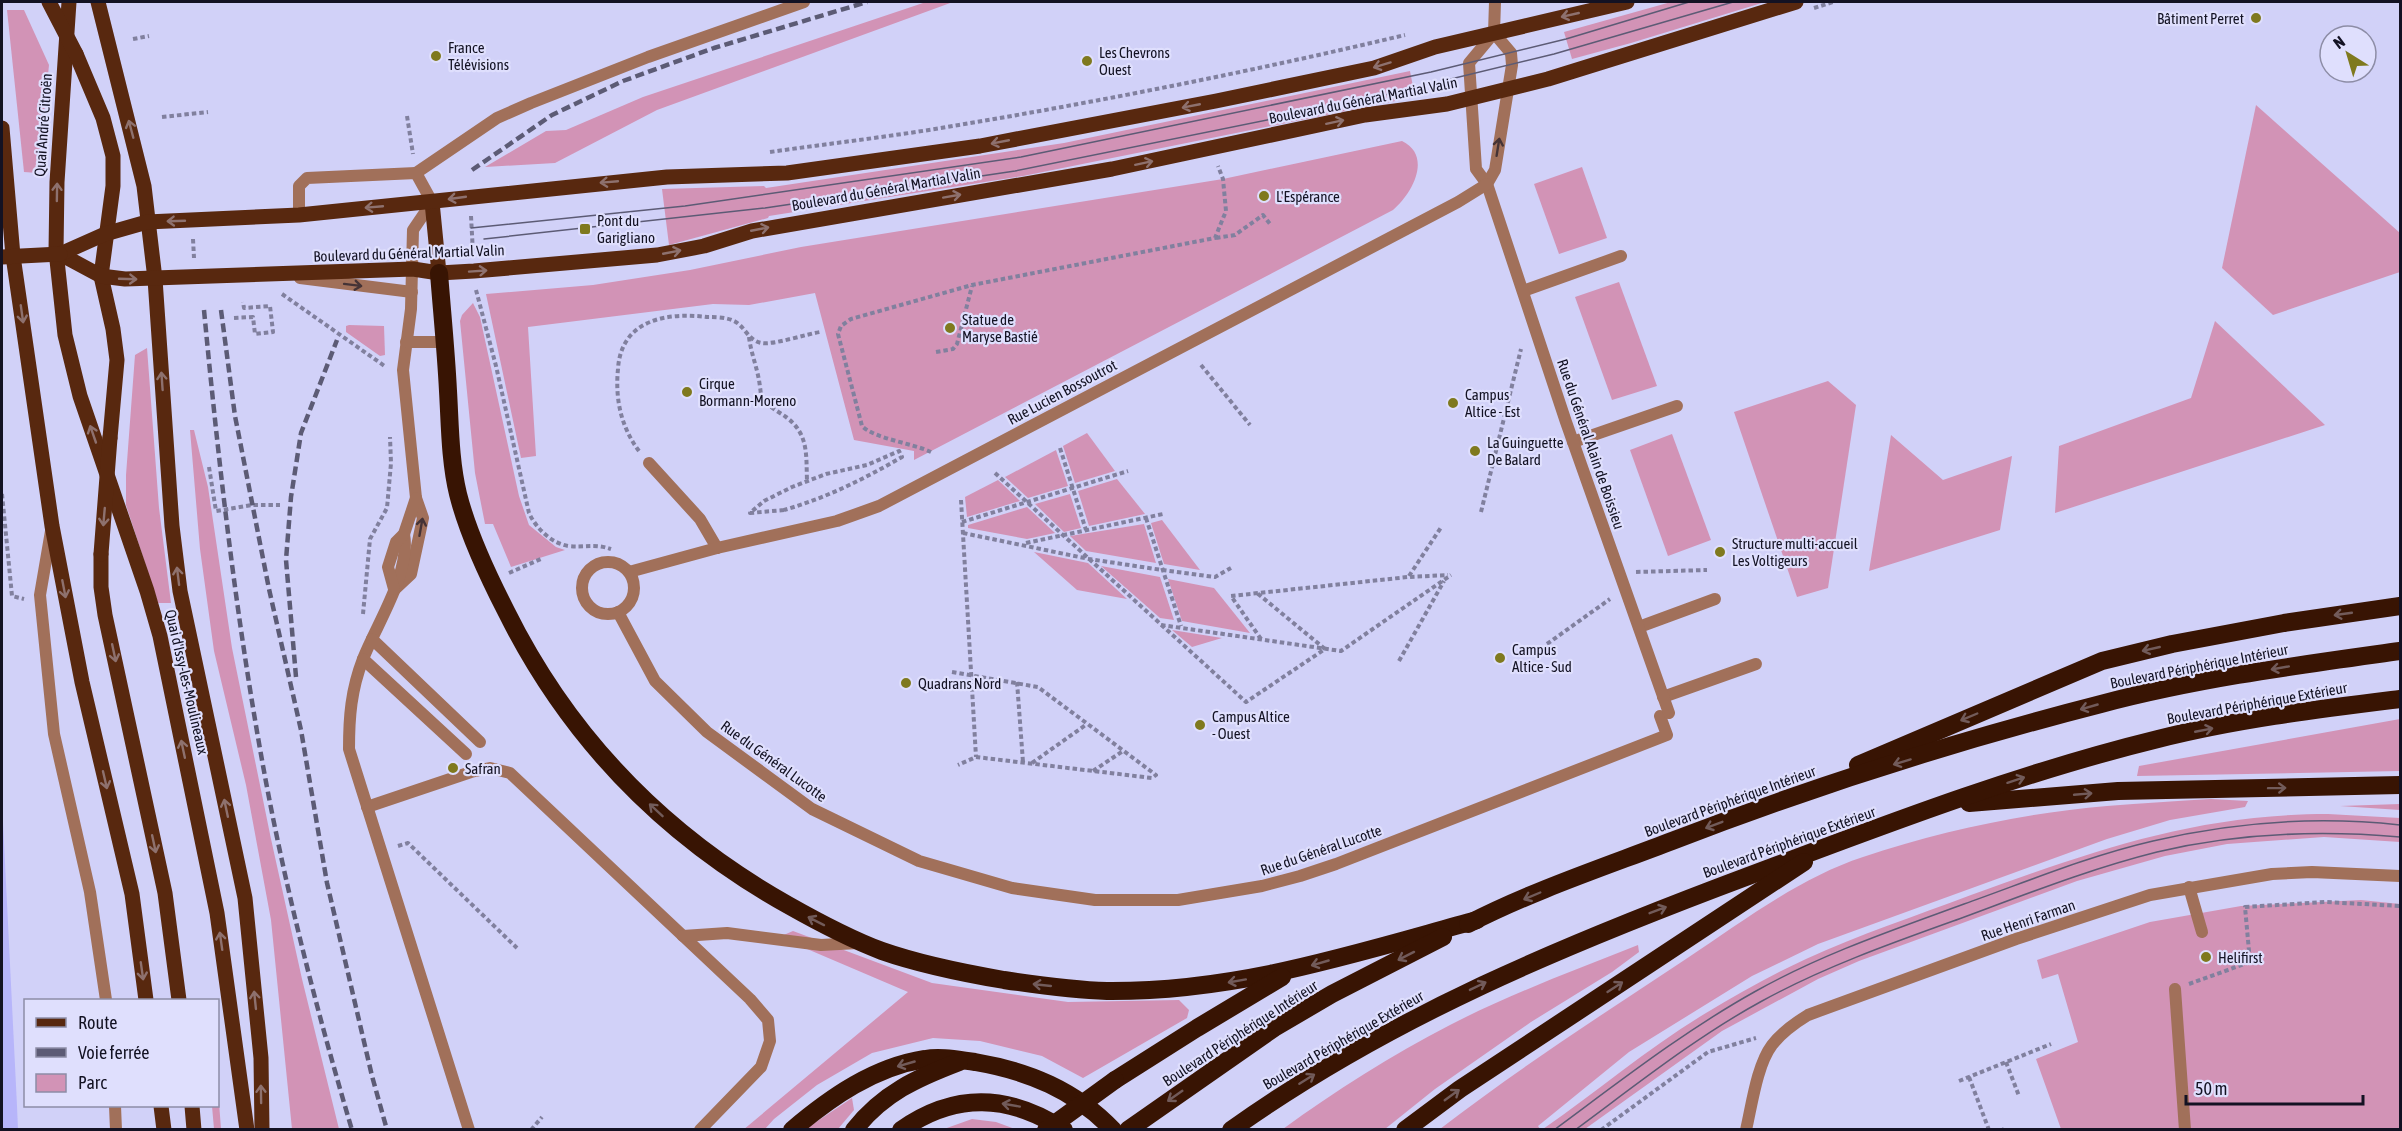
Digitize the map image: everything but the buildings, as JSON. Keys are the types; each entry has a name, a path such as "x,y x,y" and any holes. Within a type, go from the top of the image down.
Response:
{"highway":[{"path":"439,273 452,464 458,496 494,588 543,680 588,740 622,779 676,829 739,877 818,922 880,950 933,967 1038,985 1106,991 1205,986 1294,970 1477,920"},
{"path":"1768,804 2102,661 2172,644 2284,623 2400,606"},
{"name":"Boulevard Périphérique Intérieur","path":"1128,1130 1274,1028 1332,993 1477,920 1591,872 1768,804 1963,743 2103,704 2279,668 2400,651"},
{"name":"Boulevard Périphérique Extérieur","path":"1231,1130 1368,1042 1485,983 1642,915 1831,845 1941,805 2063,765 2160,738 2309,711 2400,699"},
{"path":"1941,805 2118,791 2400,785"},
{"path":"1406,1130 1460,1089 1831,845"},
{"path":"1046,1130 1115,1080 1294,970"},
{"path":"792,1130 840,1092 888,1069 926,1059 964,1061 1010,1068 1049,1083 1087,1106 1113,1130"},
{"path":"854,1130 875,1107 894,1092 916,1079 964,1061"},
{"path":"901,1130 913,1121 940,1109 985,1102 1024,1108 1064,1130"}],"main road":[{"path":"49,2 76,54 103,118 113,156 113,186 101,276 113,329 117,360 101,554 101,587 105,615 165,893 179,999"},
{"name":"Quai André Citroën","path":"58,252 57,182 69,2"},
{"path":"98,2 141,170 155,279 171,526 180,591 245,898 261,1058 262,1130"},
{"name":"Boulevard du Général Martial Valin","path":"58,252 105,234 147,222 299,214 668,177 787,173 980,146 1374,68 1435,47 1627,2"},
{"name":"Boulevard du Général Martial Valin","path":"58,252 101,276 125,279 413,269 439,273 657,255 704,246 752,231 1101,171 1365,115 1471,99 1619,58 1796,2"},
{"path":"2,128 7,256 52,526 82,682 132,894 146,999"},
{"path":"432,202 439,273"},
{"path":"7,256 58,252"},
{"name":"Quai d'Issy-les-Moulineaux","path":"58,252 65,335 80,396 147,591 160,636 217,912 247,1130"},
{"path":"161,1107 164,1130"},
{"path":"192,1107 194,1130"}],"street":[{"path":"299,214 299,186 308,178 416,173 497,118 531,103 648,57 804,2"},
{"path":"1487,184 1495,170 1512,65 1511,53 1494,33 1495,2"},
{"name":"Boulevard du Général Martial Valin","path":"1472,114 1469,63 1494,33"},
{"name":"Rue du Général Alain de Boissieu","path":"1472,114 1476,169 1487,184 1663,697 1664,715"},
{"path":"416,173 432,202 412,230 412,292 403,370 416,498 423,518 411,574 394,590 363,658 349,712 349,749 469,1130"},
{"name":"Rue Lucien Bossoutrot","path":"629,572 717,548 837,521 879,506 1447,208 1487,184"},
{"path":"1523,291 1621,256"},
{"path":"274,275 412,292"},
{"path":"406,342 445,342"},
{"path":"1574,442 1677,406"},
{"path":"649,463 700,519 717,548"},
{"path":"394,590 388,567 396,542 404,534 416,498"},
{"path":"52,526 40,595 54,734 90,892 106,999"},
{"path":"604,562 622,565 629,572 634,587 629,603 618,612 605,614 596,611 584,596 584,578 596,565 604,562"},
{"path":"1639,627 1715,599"},
{"name":"Rue du Général Lucotte","path":"618,612 656,681 707,732 812,809 919,861 1012,888 1095,900 1178,900 1262,886 1318,870 1667,735 1664,715"},
{"path":"372,639 480,742"},
{"path":"363,658 466,754"},
{"path":"1663,697 1756,664"},
{"path":"367,807 471,772 490,768 510,773 756,1006 768,1020 770,1041 761,1067 699,1130"},
{"name":"Rue Henri Farman","path":"1746,1130 1760,1073 1772,1046 1790,1027 1808,1014 2111,906 2150,895 2272,874 2312,872 2400,876"},
{"path":"2188,887 2202,932"},
{"path":"683,936 728,933 821,945 865,943"},
{"path":"2175,989 2185,1130"},
{"path":"115,1107 116,1130"}],"path":[{"path":"760,154 958,125 1328,53 1410,34"},
{"path":"134,39 149,36"},
{"path":"162,117 208,112"},
{"path":"407,116 416,173"},
{"path":"1211,149 1223,179 1226,211 1215,238"},
{"path":"470,207 474,263"},
{"path":"931,452 917,445 868,432 862,426 838,334 841,326 851,320 972,285 1234,235 1263,214 1270,224"},
{"path":"193,235 195,268"},
{"path":"936,352 952,349 957,344 972,285"},
{"path":"476,290 533,522 558,543 567,546 598,544 611,549"},
{"path":"282,294 389,369"},
{"path":"234,318 253,317 255,334 273,332 270,306 244,308 243,302"},
{"path":"649,463 627,434 620,407 617,376 619,357 625,341 638,330 654,320 673,315 733,320 749,337 764,344 820,332"},
{"path":"749,337 751,354 758,368 761,397 797,425 802,436 806,451 807,481"},
{"path":"1481,512 1521,348"},
{"path":"1201,365 1250,426"},
{"path":"363,616 370,539 387,508 391,463 390,434"},
{"path":"1060,448 1086,530"},
{"path":"899,451 902,457 861,480 813,502 784,512 750,513 764,501 807,481 826,474 867,465 899,451"},
{"path":"209,467 216,511 252,505 280,505"},
{"path":"962,522 1128,471"},
{"path":"995,473 1246,702 1325,649"},
{"path":"2,494 12,596 24,599"},
{"path":"961,500 976,757"},
{"path":"1023,544 1163,514"},
{"path":"1146,518 1181,626"},
{"path":"1408,577 1442,526"},
{"path":"963,533 1089,559 1215,577 1231,568"},
{"path":"505,566 509,574 543,558"},
{"path":"1620,573 1707,570"},
{"path":"1161,625 1181,626 1261,640 1341,651 1451,575 1408,577 1231,596 1261,640"},
{"path":"1399,661 1446,578"},
{"path":"1257,593 1325,649"},
{"path":"1547,644 1611,598"},
{"path":"952,672 1038,687 1156,775 1152,778 976,757 958,765"},
{"path":"1017,682 1023,762"},
{"path":"1031,764 1087,724"},
{"path":"1092,771 1123,751"},
{"path":"401,845 408,843 517,948"},
{"path":"2175,989 2250,962 2245,907 2325,902 2400,906"},
{"path":"1601,1130 1708,1052 1763,1036"},
{"path":"1959,1081 2051,1044"},
{"path":"2006,1062 2019,1096"},
{"path":"1969,1077 1989,1130"},
{"path":"531,1130 542,1117"}],"green space":[{"path":"926,2 953,2 657,110 555,163 485,167 546,131 566,130 643,97"},
{"path":"1671,2 1765,2 1572,59 1564,32"},
{"path":"7,10 24,10 49,65 38,173 24,172"},
{"path":"1410,71 1415,97 1023,176 769,216 669,245 662,189 764,186 766,188 1064,143"},
{"path":"2256,105 2400,233 2400,272 2273,315 2222,268"},
{"path":"1402,141 1411,148 1418,165 1407,195 1393,210 914,460 914,451 854,440 815,293 749,305 713,304 528,327 536,456 521,458 486,294 593,285 690,270 801,247 1223,179"},
{"path":"1582,167 1607,238 1559,254 1534,184"},
{"path":"1619,282 1657,386 1612,400 1575,297"},
{"path":"473,303 480,317 519,496 529,525 556,547 565,550 511,567 493,524 485,524 475,473 460,321 462,315"},
{"path":"2215,321 2325,425 2055,513 2059,446 2191,398"},
{"path":"346,326 384,326 385,355 380,356 346,332"},
{"path":"147,348 159,508 171,603 158,603 126,505 135,355"},
{"path":"1828,381 1856,405 1828,588 1797,597 1734,412"},
{"path":"190,430 194,430 208,487 232,648 271,839 339,1129 292,1129 271,920 246,785 214,651 200,549"},
{"path":"1087,433 1115,471 1075,483 1063,446"},
{"path":"1672,434 1711,540 1668,556 1630,450"},
{"path":"1891,435 1943,480 2012,456 2000,530 1869,571"},
{"path":"1056,450 1068,486 1028,498 1005,477"},
{"path":"1117,479 1145,514 1089,526 1078,491"},
{"path":"998,480 1020,501 967,517 965,497"},
{"path":"1070,494 1081,528 1064,532 1035,504"},
{"path":"1027,507 1055,533 1027,539 968,528 968,525"},
{"path":"1162,520 1200,570 1164,564 1151,523"},
{"path":"1144,524 1156,563 1086,551 1070,536"},
{"path":"1034,552 1088,563 1127,599 1077,590"},
{"path":"1101,566 1160,577 1174,620 1160,618"},
{"path":"1168,579 1214,588 1250,633 1182,621"},
{"path":"1172,630 1222,638 1192,647"},
{"path":"2400,719 2400,771 2137,776 2139,766"},
{"path":"2211,799 2248,801 2245,807 2170,820 2107,839 1818,944 1752,976 1629,1052 1538,1126 1540,1129 1440,1129 1531,1063 1750,916 1794,889 1839,866 1922,839 2014,818 2107,806"},
{"path":"2400,804 2400,810 2340,806"},
{"path":"2328,814 2400,818 2400,842 2324,837 2227,844 2165,856 2077,881 1859,961 1818,979 1722,1031 1585,1129 1543,1129 1664,1040 1706,1013 1780,972 1847,941 2016,879 2145,838 2233,820"},
{"path":"2361,900 2400,904 2400,1129 2061,1129 2036,1059 2078,1042 2058,974 2042,979 2037,960 2150,922 2241,906"},
{"path":"793,931 932,983 1068,1002 1179,1000 1189,1010 1187,1018 1083,1078 1042,1056 980,1041 933,1038 872,1053 817,1085 774,1119 765,1129 743,1130 908,992 779,937"},
{"path":"1638,945 1639,952 1612,972 1531,1022 1435,1089 1385,1129 1283,1129 1364,1074 1450,1025 1519,993"},
{"path":"852,1098 854,1110 838,1129 804,1130"},
{"path":"219,1102 221,1129 214,1129 212,1107 219,1107"},
{"path":"972,1119 996,1122 1015,1129 944,1129"}],"water":[{"path":"2,802 17,1106 18,1130 2,1129"}],"tram line":[{"path":"471,228 685,206 1021,157 1431,72 1566,39 1689,2"},
{"path":"484,239 765,208 1015,171 1356,102 1554,54 1733,2"},
{"path":"1554,1130 1627,1075 1729,1006 1806,965 1858,943 2057,870 2129,847 2214,829 2307,821 2400,825"},
{"path":"1575,1130 1690,1046 1762,1001 1859,956 2057,883 2157,852 2217,841 2309,834 2400,837"}],"railway":[{"path":"472,170 552,115 623,81 714,48 867,2"},
{"path":"204,310 230,547 246,665 266,782 305,957 352,1130"},
{"path":"221,310 235,416 269,589 301,730 327,883 372,1076 387,1130"},
{"path":"296,677 286,560 291,497 301,433 337,340"}],"place":[{"name":"Bâtiment Perret","path":"2256,18"},
{"name":"France Télévisions","path":"436,56"},
{"name":"Les Chevrons Ouest","path":"1087,61"},
{"name":"L'Espérance","path":"1264,196"},
{"name":"Pont du Garigliano","path":"585,229"},
{"name":"Statue de Maryse Bastié","path":"950,328"},
{"name":"Cirque Bormann-Moreno","path":"687,392"},
{"name":"Campus Altice - Est","path":"1453,403"},
{"name":"La Guinguette De Balard","path":"1475,451"},
{"name":"Structure multi-accueil Les Voltigeurs","path":"1720,552"},
{"name":"Campus Altice - Sud","path":"1500,658"},
{"name":"Quadrans Nord","path":"906,683"},
{"name":"Campus Altice - Ouest","path":"1200,725"},
{"name":"Safran","path":"453,768"},
{"name":"Helifirst","path":"2206,957"}]}
